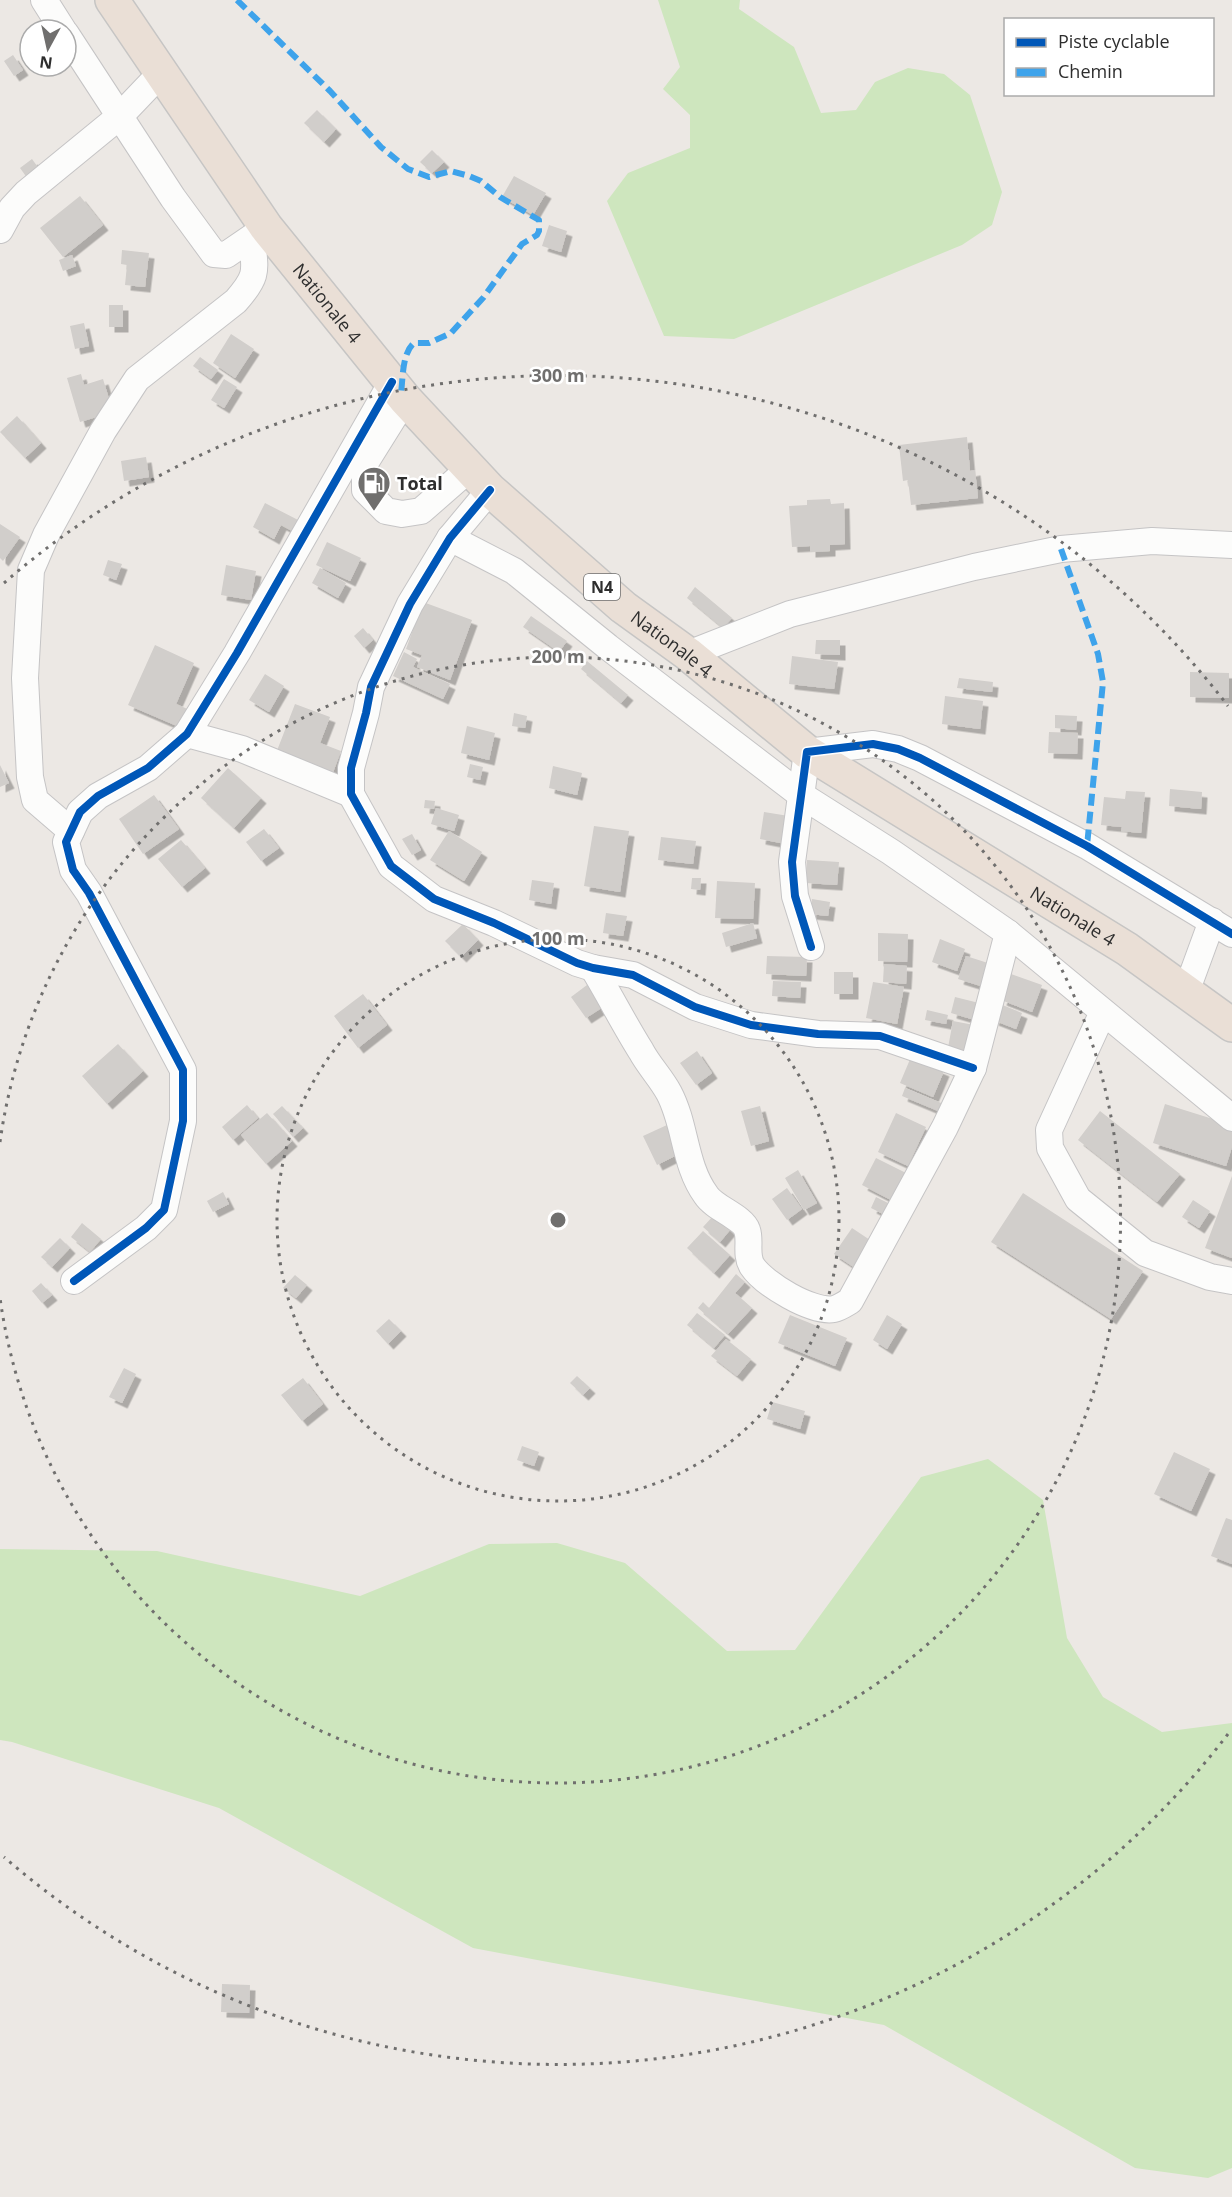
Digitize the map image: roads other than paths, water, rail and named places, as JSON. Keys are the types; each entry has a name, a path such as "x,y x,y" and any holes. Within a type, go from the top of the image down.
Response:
{"highway":[{"name":"Nationale 4","path":"112,0 161,73 259,233 479,479 623,607 688,654 807,752 1127,949 1232,1025"}],"street":[{"path":"44,0 55,18"},
{"path":"78,52 173,198 213,254 226,255 259,233"},
{"path":"0,230 12,208 26,193 120,116 161,73"},
{"path":"71,831 35,800 30,777 25,678 32,570 46,535 103,431 137,379 236,300 250,285 255,274 259,233"},
{"path":"399,391 365,463 365,490 386,511 402,514 421,511 479,479"},
{"path":"74,1281 146,1228 164,1210 183,1121 184,1102 183,1070 89,893 73,870 66,842 80,812 98,796 147,768 187,734 399,391"},
{"path":"479,479 450,538 410,604 371,687 351,768 351,794 391,866 434,899 494,923 545,949 593,968 633,975 695,1007 752,1025 818,1034 880,1036 973,1068"},
{"path":"450,538 514,571 608,647 801,795 891,852 1008,933 1232,1118"},
{"path":"688,654 790,614 974,567 1061,549 1152,541 1232,545"},
{"path":"187,734 242,749 351,794"},
{"path":"812,947 795,896 792,862 807,752 873,744 898,749 920,758 1087,846 1222,927 1186,992"},
{"path":"593,968 679,1114 687,1153 705,1194 712,1202 741,1222 747,1230 748,1254 752,1266 780,1292 823,1310 836,1309 850,1301 945,1127 973,1068 1008,933"},
{"path":"1103,1012 1049,1130 1050,1148 1078,1198 1145,1253 1210,1277 1232,1281"}],"place":[{"name":"Total","path":"374,512"}]}
